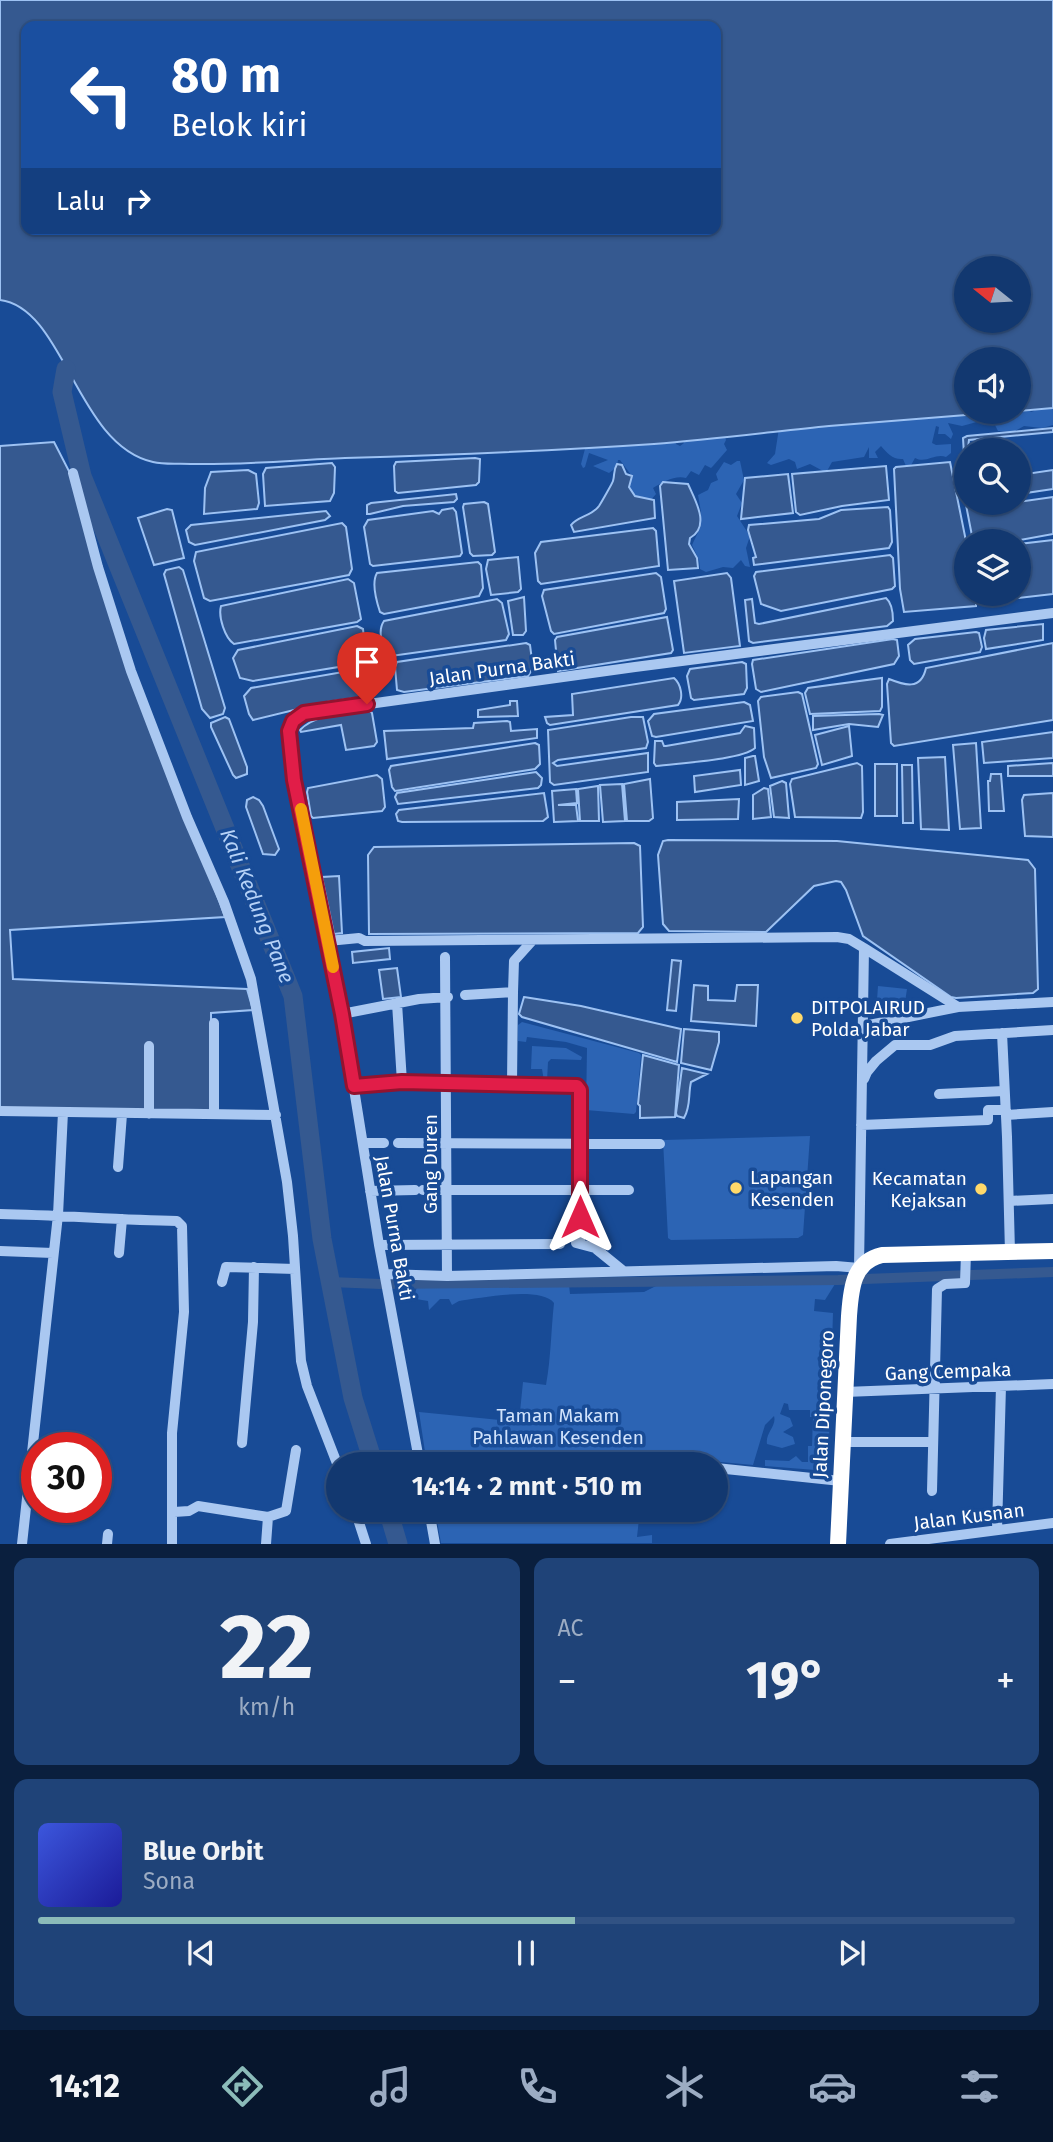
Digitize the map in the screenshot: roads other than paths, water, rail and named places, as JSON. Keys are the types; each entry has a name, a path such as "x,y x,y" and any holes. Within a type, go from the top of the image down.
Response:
{"highway":[{"path":"855,1276 869,1259 881,1255 966,1260 1010,1252 1053,1251"},
{"name":"Jalan Diponegoro","path":"838,1544 845,1392 855,1276"}],"street":[{"path":"73,473 98,567 131,671 187,817 224,902 251,979 286,1182 301,1360 310,1397 332,1452"},
{"name":"Jalan Purna Bakti","path":"418,1452 379,1245 342,1014 291,760 289,731 293,721 304,713 1053,613"},
{"path":"328,941 359,938 365,941 532,941 837,937 849,939 958,1007"},
{"path":"512,1084 514,961 532,941"},
{"path":"385,1274 447,1276 836,1266 855,1276 864,1026 864,948"},
{"name":"Gang Duren","path":"445,957 447,1276"},
{"path":"466,995 513,992"},
{"path":"342,1014 447,997"},
{"path":"864,1026 958,1007 1053,1002"},
{"path":"397,1003 402,1082"},
{"path":"214,1023 214,1115"},
{"path":"861,1089 867,1072 895,1045 930,1045 955,1036 1053,1030"},
{"path":"1002,1033 1010,1252"},
{"path":"149,1046 149,1114"},
{"path":"354,1086 402,1082 579,1087 581,1143 578,1243 598,1250 622,1270"},
{"path":"939,1094 1004,1091"},
{"path":"861,1125 988,1120 988,1110 1053,1112"},
{"path":"0,1111 276,1115"},
{"path":"22,1544 58,1214 63,1112"},
{"path":"118,1167 122,1114"},
{"path":"363,1143 384,1143"},
{"path":"398,1143 660,1144"},
{"path":"370,1192 629,1189"},
{"path":"1009,1201 1053,1199"},
{"path":"0,1214 58,1214 177,1221 182,1226 184,1312 172,1433 172,1544"},
{"path":"119,1253 122,1219"},
{"path":"379,1245 560,1244"},
{"path":"0,1251 53,1253"},
{"path":"932,1490 938,1286 966,1282 966,1260"},
{"path":"222,1282 226,1267 295,1269"},
{"path":"242,1443 253,1322 254,1267"},
{"name":"Gang Cempaka","path":"845,1392 1053,1384"},
{"path":"997,1530 1001,1386"},
{"path":"842,1442 933,1442"},
{"path":"174,1512 189,1511 198,1506 216,1508 228,1513 268,1517 286,1511 296,1450"},
{"path":"728,1469 841,1481"},
{"path":"266,1544 268,1517"},
{"path":"359,1522 366,1544"},
{"path":"431,1522 435,1544"},
{"name":"Jalan Kusnan","path":"890,1544 1053,1523"},
{"path":"984,1544 985,1531"}],"waterway":[{"name":"Kali Kedung Pane","path":"66,369 62,392 82,476 293,996 322,1239 353,1398 370,1452"},
{"path":"330,1282 381,1284 838,1280 1053,1272"},
{"name":"Kali Kedung Pane","path":"392,1522 398,1544"}],"place":[{"name":"DITPOLAIRUD Polda Jabar","path":"797,1018"},
{"name":"Lapangan Kesenden","path":"736,1188"},
{"name":"Kecamatan Kejaksan","path":"981,1189"}],"park label":[{"name":"Taman Makam Pahlawan Kesenden","path":"558,1426"}]}
